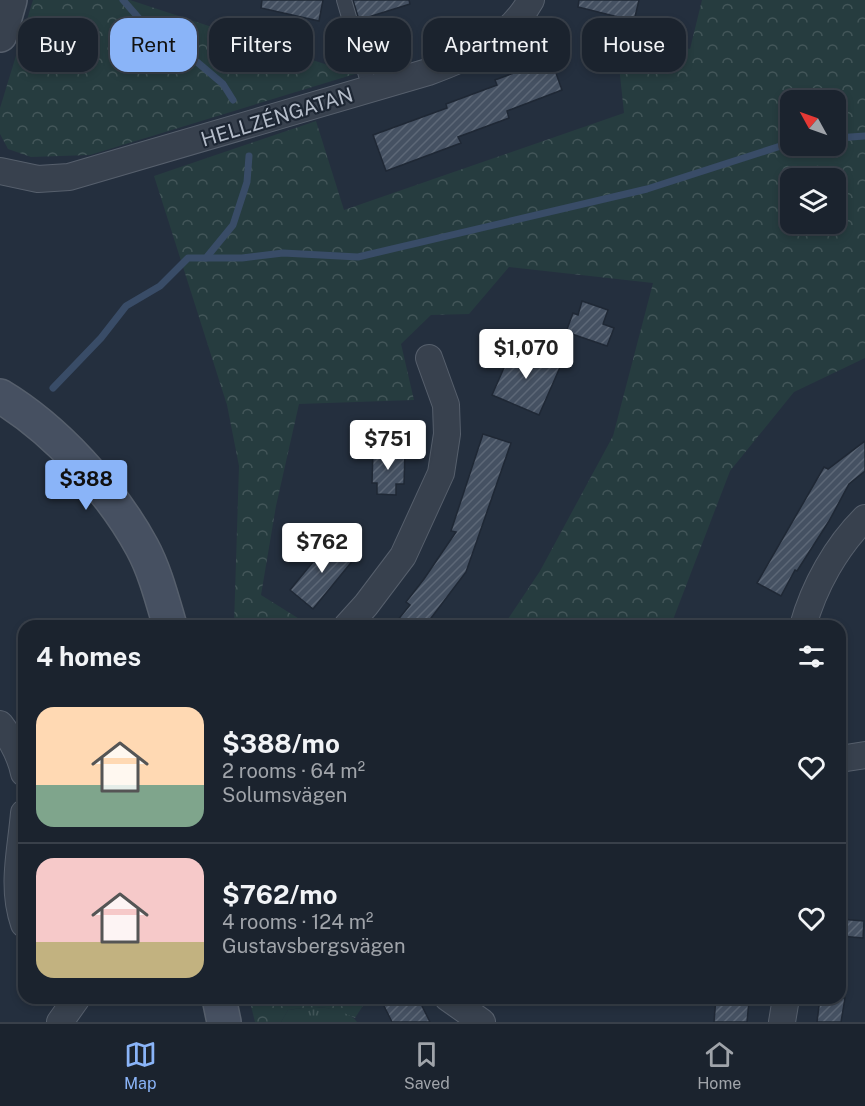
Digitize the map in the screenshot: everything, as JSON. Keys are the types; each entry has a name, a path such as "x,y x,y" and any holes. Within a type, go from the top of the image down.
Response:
{"main road":[{"path":"0,396 20,408 85,468 119,512 142,547 168,620"},
{"path":"220,1004 224,1022"}],"street":[{"path":"0,35 10,0"},
{"name":"HELLZÉNGATAN","path":"0,171 38,179 69,177 458,61 485,48 508,30 525,11 531,0"},
{"path":"352,620 403,556 441,473 447,434 446,405 429,358"},
{"path":"805,620 809,604 832,559 865,518"},
{"path":"0,724 18,751"},
{"path":"846,758 865,755"},
{"path":"18,869 18,901"},
{"path":"60,1022 71,1004"},
{"path":"456,1004 482,1022"},
{"path":"782,1022 785,1004"}],"lane":[{"path":"344,0 370,89"}],"green space":[{"path":"33,0 130,0 185,18 110,18 110,72 197,72 197,22 209,26 209,72 313,72 313,60 325,64 325,72 355,74 90,155 31,157 8,149 0,134 0,108 18,49 18,72 98,72 98,18 28,18"},
{"path":"702,0 865,0 865,358 794,392 730,471 673,620 507,620 540,571 613,436 653,283 509,267 469,314 431,315 401,344 414,400 299,404 276,506 261,595 301,620 234,620 239,466 227,405 154,176 316,121 344,210 624,113 620,72 686,72 686,48 690,49"},
{"path":"250,1004 364,1004 355,1018 338,1011 315,1007 288,1010 281,1022 255,1022"},
{"path":"311,1007 342,1011 357,1022 281,1022 288,1010"}],"building":[{"path":"262,0 323,0 319,21 261,8"},
{"path":"353,0 409,0 410,4 365,18 358,18"},
{"path":"579,0 639,0 635,18 622,18 578,7"},
{"path":"516,72 556,72 562,90 507,111 509,118 458,137 461,143 386,171 373,135 447,108 446,104 497,85 495,80"},
{"path":"582,301 608,310 603,324 614,328 607,346 566,332 573,313 578,315"},
{"path":"514,345 561,365 539,415 492,395"},
{"path":"483,434 511,443 466,572 430,620 398,620 410,605 406,602 456,532 451,531"},
{"path":"865,441 865,471 849,484 829,521 797,571 795,570 781,596 757,583 824,467 828,469"},
{"path":"373,451 405,452 404,484 396,484 396,495 377,494 377,483 372,483"},
{"path":"331,540 354,559 313,609 290,590"},
{"path":"846,920 864,921 863,938 846,937"},
{"path":"383,1004 421,1004 430,1022 392,1022"},
{"path":"716,1004 749,1004 747,1022 714,1022"},
{"path":"819,1004 844,1004 841,1022 817,1022"}],"waterway":[{"path":"123,0 164,47 197,62 223,84 233,100"},
{"path":"846,137 865,136"},
{"path":"206,258 242,258 283,253 358,257 647,189 780,146"},
{"path":"53,388 101,338 126,306 160,286 188,258 206,258 233,225 247,182 249,156"}]}
